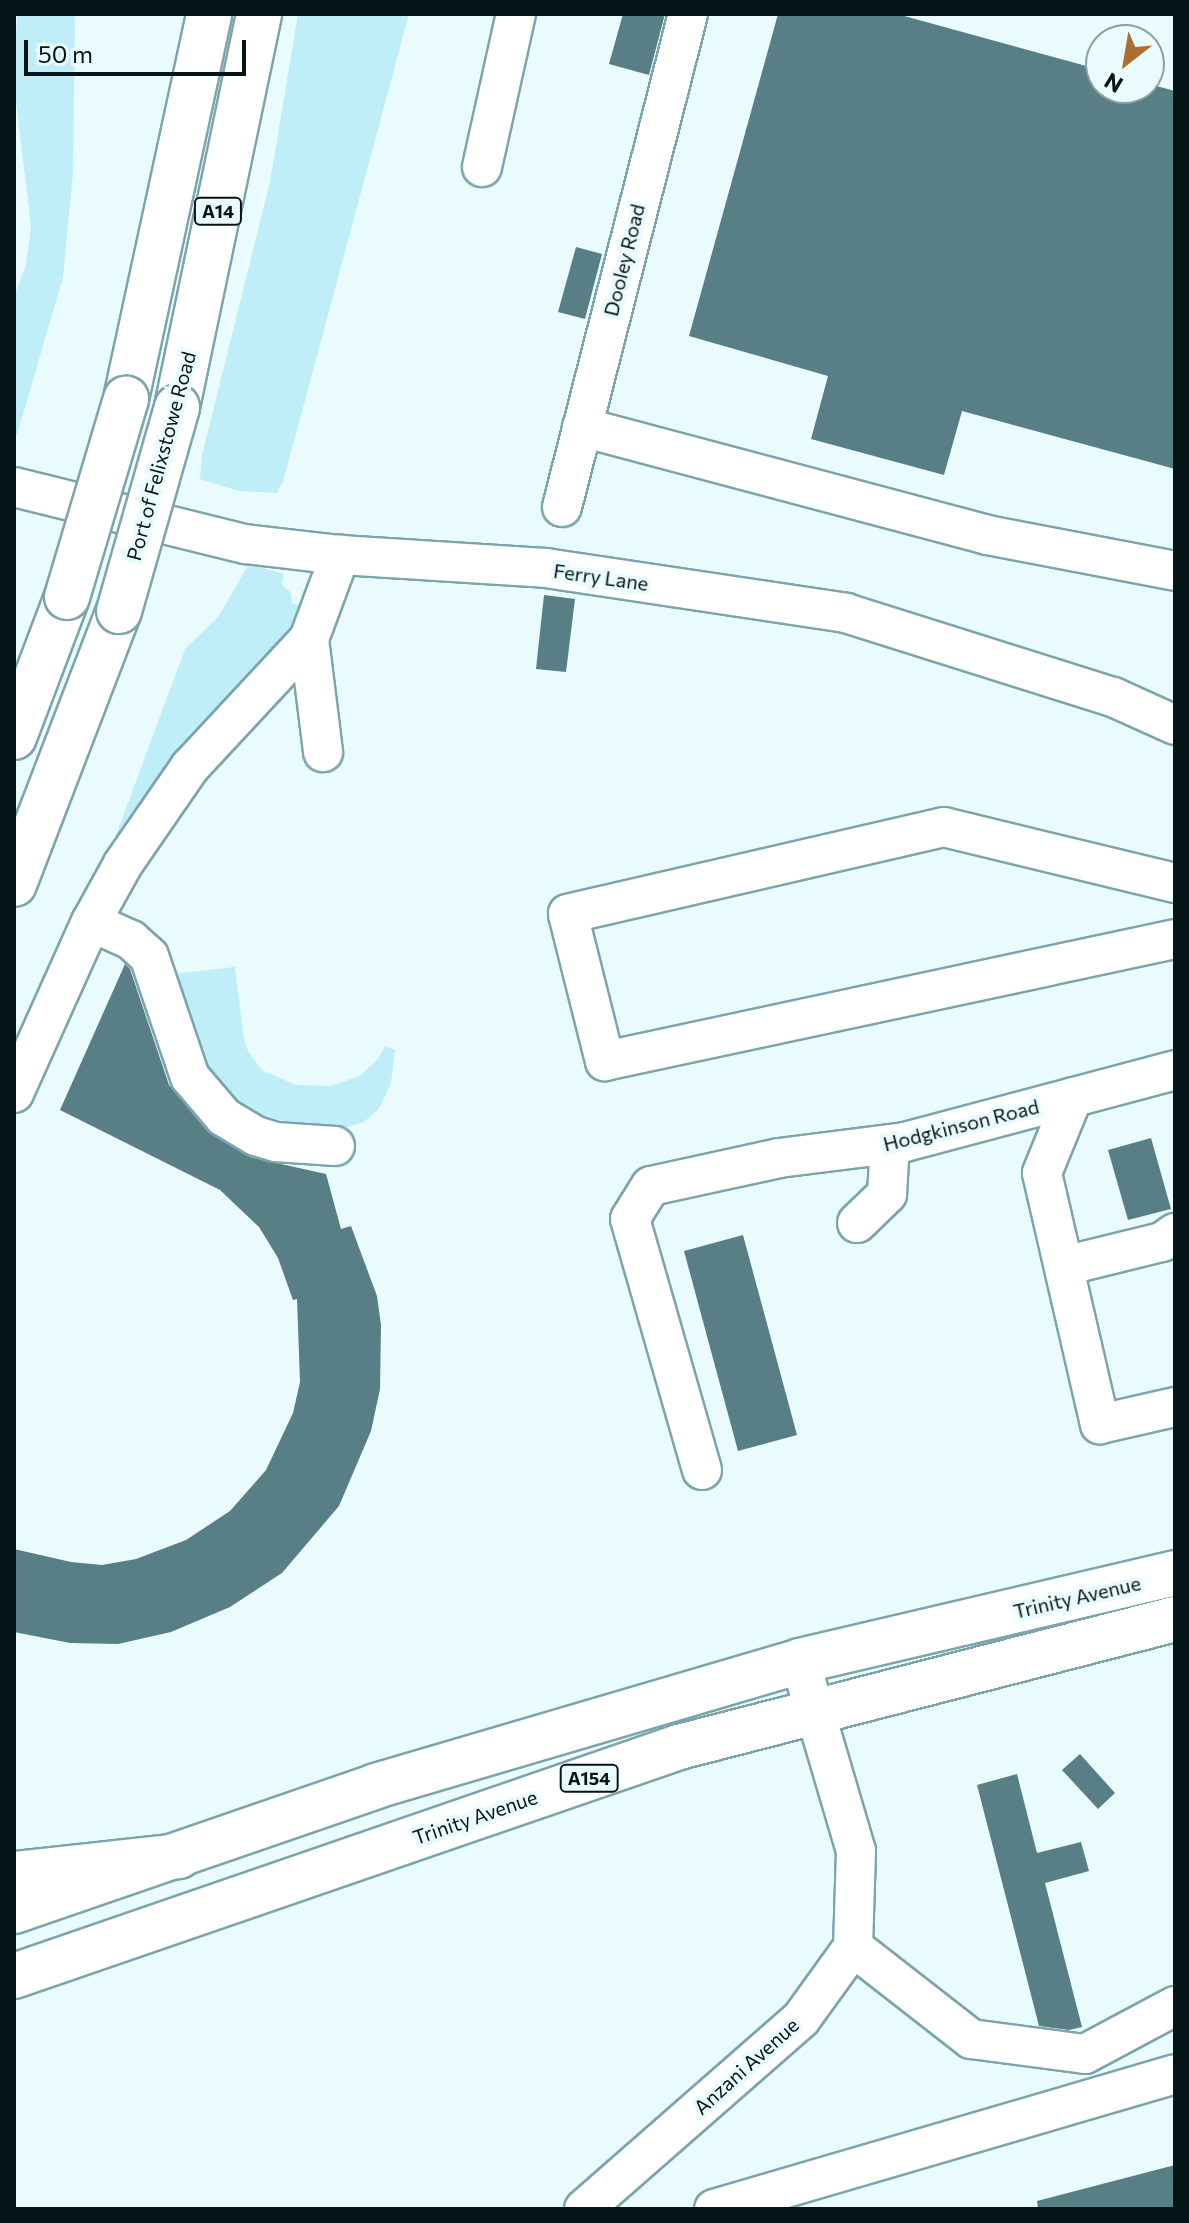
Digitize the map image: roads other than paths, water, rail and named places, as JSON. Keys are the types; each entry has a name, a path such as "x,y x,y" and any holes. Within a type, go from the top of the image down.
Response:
{"main road":[{"name":"A14","path":"14,737 67,597 126,399 209,14"},
{"name":"Port of Felixstowe Road","path":"14,884 119,611 177,407 259,14"},
{"name":"Trinity Avenue","path":"14,1911 376,1786 800,1661 1175,1573"},
{"name":"Trinity Avenue","path":"14,1976 679,1747 1175,1619"},
{"path":"14,1874 179,1856"}],"street":[{"path":"482,167 516,14"},
{"name":"Dooley Road","path":"562,507 688,14"},
{"path":"582,427 987,535 1175,571"},
{"name":"Ferry Lane","path":"14,487 245,544 340,555 546,568 846,613 1113,697 1175,725"},
{"path":"14,1093 91,922 154,814 190,767 309,639 340,555"},
{"path":"309,639 323,752"},
{"path":"1175,883 944,827 568,914 605,1061 1175,939"},
{"path":"91,922 131,940 149,956 190,1077 224,1117 256,1136 276,1142 335,1146"},
{"name":"Hodgkinson Road","path":"702,1470 630,1219 651,1186 779,1158 890,1144 1175,1070"},
{"path":"1073,1097 1042,1173 1100,1424 1175,1407"},
{"path":"857,1223 887,1194 890,1144"},
{"path":"1064,1266 1162,1242 1175,1233"},
{"path":"800,1661 856,1851 853,1947 971,2039 1085,2054 1175,2006"},
{"name":"Anzani Avenue","path":"584,2209 801,2019 853,1947"},
{"path":"714,2209 1175,2074"}]}
